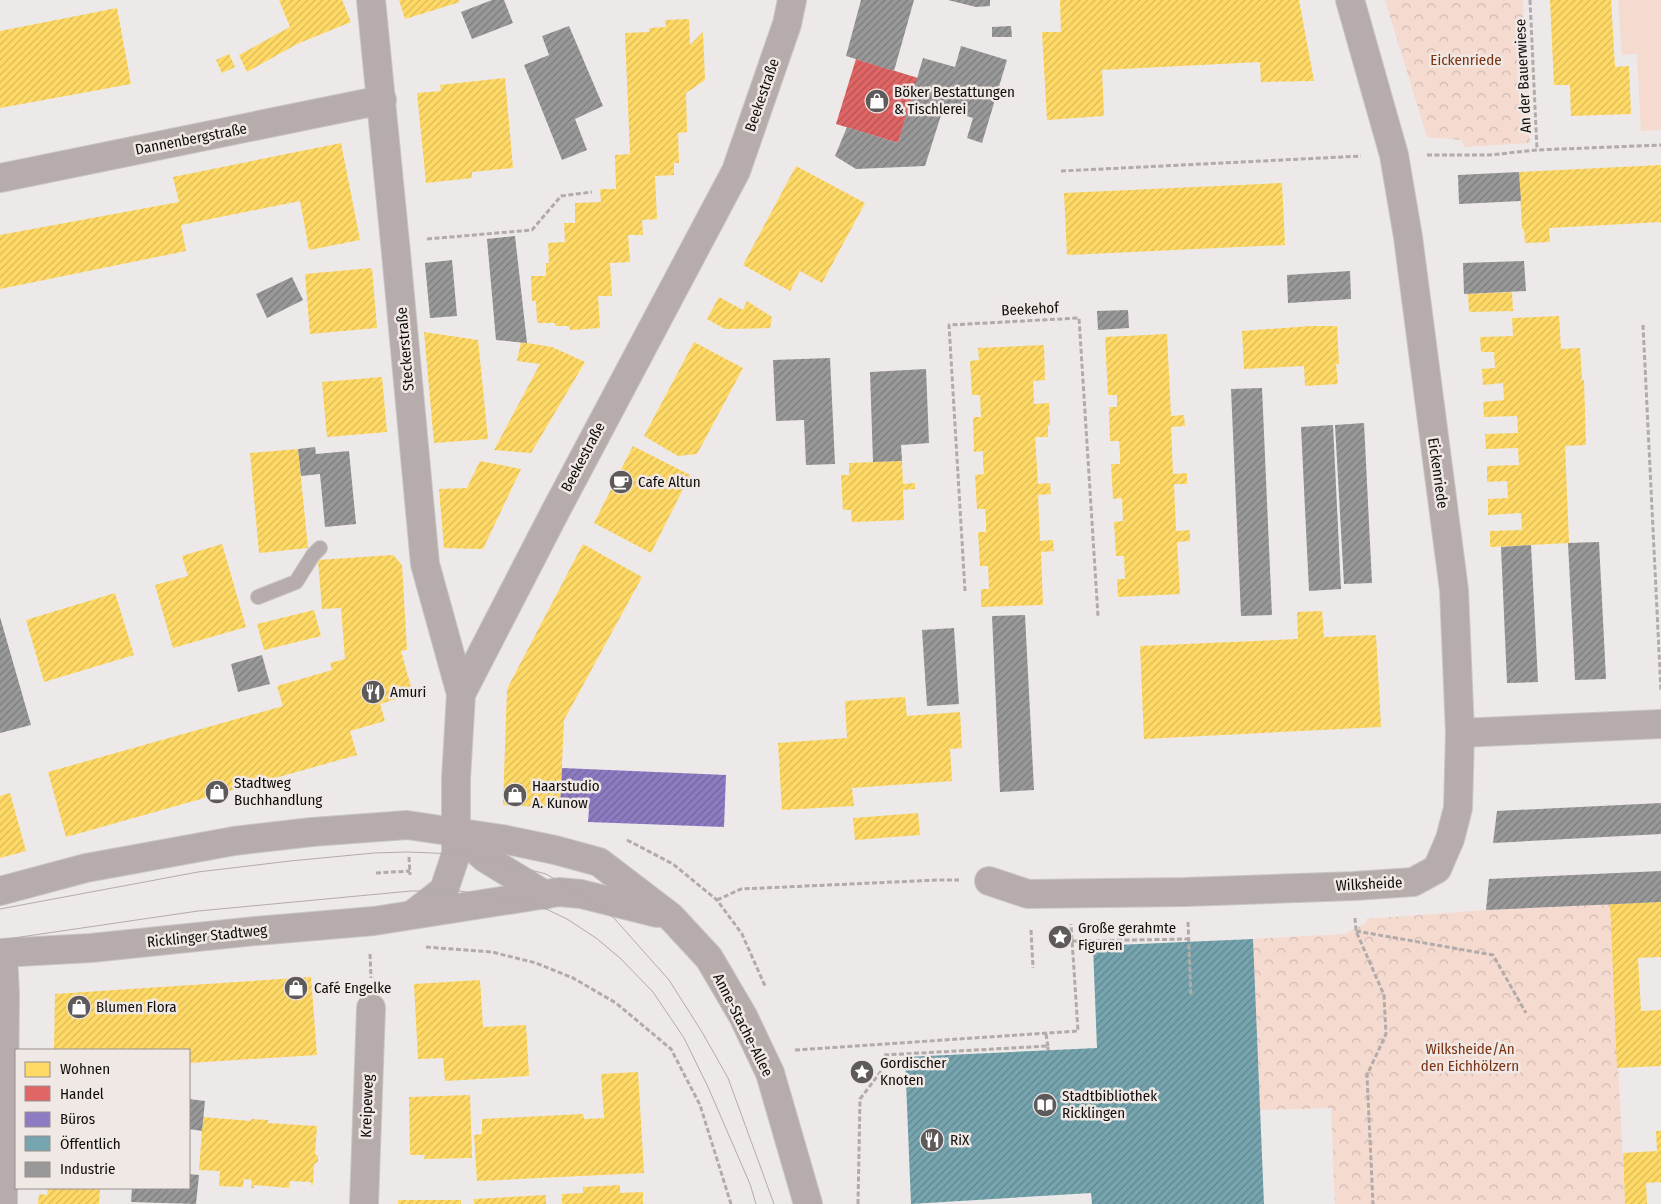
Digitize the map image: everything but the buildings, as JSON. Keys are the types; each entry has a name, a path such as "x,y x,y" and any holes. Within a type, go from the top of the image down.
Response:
{"street":[{"name":"Steckerstraße","path":"371,0 425,564 461,694"},
{"name":"Beekestraße","path":"413,914 444,890 456,854 456,779 461,694 736,171 787,24 792,0"},
{"name":"Eickenriede","path":"1350,0 1394,155 1408,237 1454,590 1460,733"},
{"name":"Dannenbergstraße","path":"0,178 382,100"},
{"path":"1460,733 1661,724"},
{"name":"Wilksheide","path":"990,880 1028,894 1354,886 1413,882 1437,870 1450,840 1458,808 1460,733"},
{"name":"Anne-Stache-Allee","path":"0,891 86,868 234,841 407,824 555,850 599,862 671,917 709,958 743,1016 770,1073 808,1204"},
{"path":"456,832 485,858 545,895"},
{"path":"413,914 559,892 581,894 671,917"},
{"name":"Ricklinger Stadtweg","path":"1,953 91,948 374,921 413,914"},
{"path":"1,953 5,995 3,1204"},
{"name":"Kreipeweg","path":"364,1204 371,1008"}],"lane":[{"path":"258,598 296,582 313,555 320,548"}],"path":[{"name":"An der Bauerwiese","path":"1530,0 1537,150"},
{"path":"1061,171 1394,155 1489,155 1537,150 1661,145"},
{"path":"395,242 532,230 561,196 592,192"},
{"name":"Beekehof","path":"965,591 950,325 1079,318 1098,616"},
{"path":"1643,325 1660,693"},
{"path":"376,874 410,871"},
{"path":"717,900 741,889 938,880 990,880"},
{"path":"1354,886 1356,931 1384,995 1385,1004 1386,1034 1366,1075 1374,1204"},
{"path":"787,1051 1078,1031 1070,894"},
{"path":"1031,930 1033,968"},
{"path":"1188,930 1191,996"},
{"path":"1356,931 1493,955 1526,1013"},
{"path":"1072,941 1189,938"},
{"path":"424,947 492,952 536,963 573,978 616,1003 671,1049 700,1105 730,1204"},
{"path":"858,1204 860,1099 885,1066 884,1055 1048,1048 1046,1034"}],"green space":[{"name":"Eickenriede","path":"1385,0 1523,0 1530,143 1464,147 1462,140 1427,137"},
{"path":"1618,0 1661,0 1661,130 1641,131 1637,54 1622,55"},
{"name":"Wilksheide/An den Eichhölzern","path":"1610,904 1625,1204 1335,1204 1331,1108 1260,1110 1253,939 1345,934 1367,922 1366,919 1486,910"}],"tram line":[{"path":"0,909 198,872 374,853 456,854 485,858 546,874 581,894 613,917 669,980 728,1078 774,1204"},
{"path":"0,940 198,911 411,891 460,891 514,899 538,905 567,919 596,938 620,958 653,992 684,1038 708,1087 750,1184 756,1204"}],"place":[{"name":"Böker Bestattungen & Tischlerei","path":"877,101"},
{"name":"Cafe Altun","path":"621,482"},
{"name":"Amuri","path":"373,692"},
{"name":"Stadtweg Buchhandlung","path":"217,792"},
{"name":"Haarstudio A. Kunow","path":"515,795"},
{"name":"Große gerahmte Figuren","path":"1060,937"},
{"name":"Café Engelke","path":"296,988"},
{"name":"Blumen Flora","path":"79,1007"},
{"name":"Gordischer Knoten","path":"862,1072"},
{"name":"Stadtbibliothek Ricklingen","path":"1045,1105"},
{"name":"RiX","path":"932,1140"}]}
